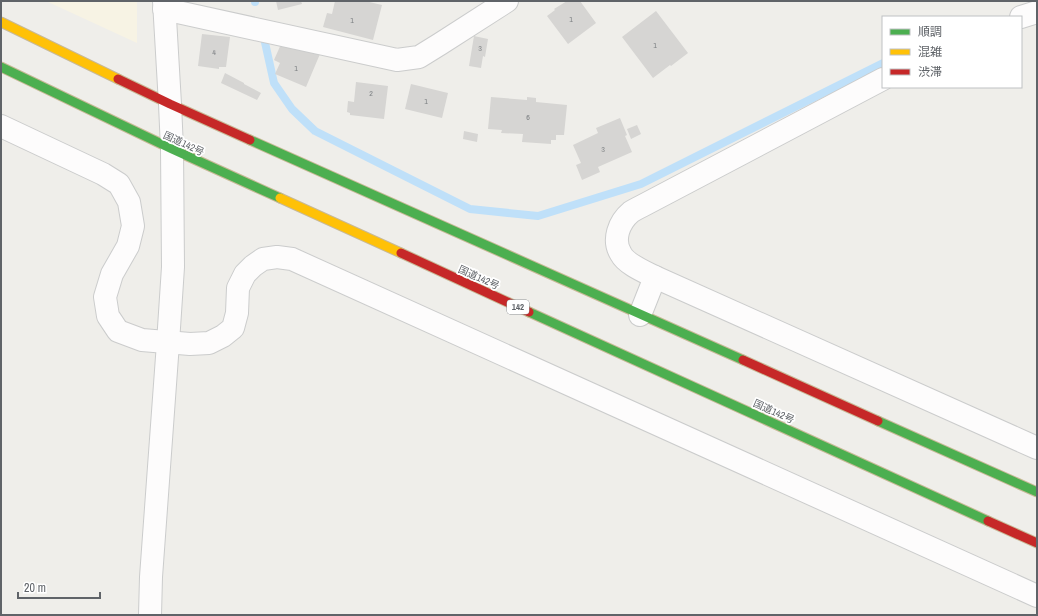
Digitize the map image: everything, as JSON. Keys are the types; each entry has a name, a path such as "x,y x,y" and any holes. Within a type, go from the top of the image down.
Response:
{"highway":[{"path":"1,22 170,104 1037,492"},
{"name":"国道142号","path":"1,67 172,150 1037,542"}],"street":[{"path":"150,615 151,577 173,267 172,150 164,5 397,60 419,57 507,1"},
{"path":"1022,17 1037,12"},
{"path":"882,80 631,212 618,231 617,244 621,255 633,265 655,276 1037,448"},
{"path":"1,126 103,174 119,184 129,202 133,226 128,246 112,274 105,298 108,316 118,331 142,340 168,343 209,344 233,328 237,314 238,288 245,274 252,266 263,259 277,257 292,259 1037,596"},
{"path":"640,315 655,276"}],"shaded area":[{"path":"46,1 137,1 137,43"}],"building":[{"path":"276,1 301,1 302,4 278,10"},
{"path":"335,1 365,1 382,5 373,40 323,27 327,13 332,14"},
{"path":"567,1 580,1 596,23 568,44 547,16 555,10 554,9"},
{"path":"656,11 688,53 653,78 622,37"},
{"path":"202,34 230,37 226,67 219,67 219,69 198,66"},
{"path":"474,36 488,39 485,57 483,56 481,68 469,66"},
{"path":"282,42 320,54 306,87 275,74 280,63 274,60"},
{"path":"225,73 261,93 257,100 221,83"},
{"path":"356,82 388,86 384,119 350,115 350,113 347,112 348,101 354,102"},
{"path":"411,84 448,93 442,118 405,109"},
{"path":"491,97 527,100 527,97 536,98 536,102 567,105 564,135 556,135 556,140 551,140 551,144 522,142 523,134 501,133 502,130 488,129"},
{"path":"620,118 627,135 625,136 632,152 598,167 600,172 582,180 576,165 581,163 573,145 598,133 596,128"},
{"path":"637,125 641,134 631,139 627,129"},
{"path":"464,131 478,134 477,142 463,139"}],"waterway":[{"path":"264,38 274,83 292,109 315,131 470,209 538,216 641,184 882,64"}],"traffic: fast":[{"path":"1,67 172,149 280,198"},
{"path":"250,140 743,360"},
{"path":"529,312 988,521"},
{"path":"878,421 1037,492"}],"traffic: slow":[{"path":"1,22 118,79"},
{"path":"280,198 401,253"}],"traffic: jam":[{"path":"118,79 250,140"},
{"path":"401,253 529,312"},
{"path":"743,360 878,421"},
{"path":"988,521 1037,543"}]}
